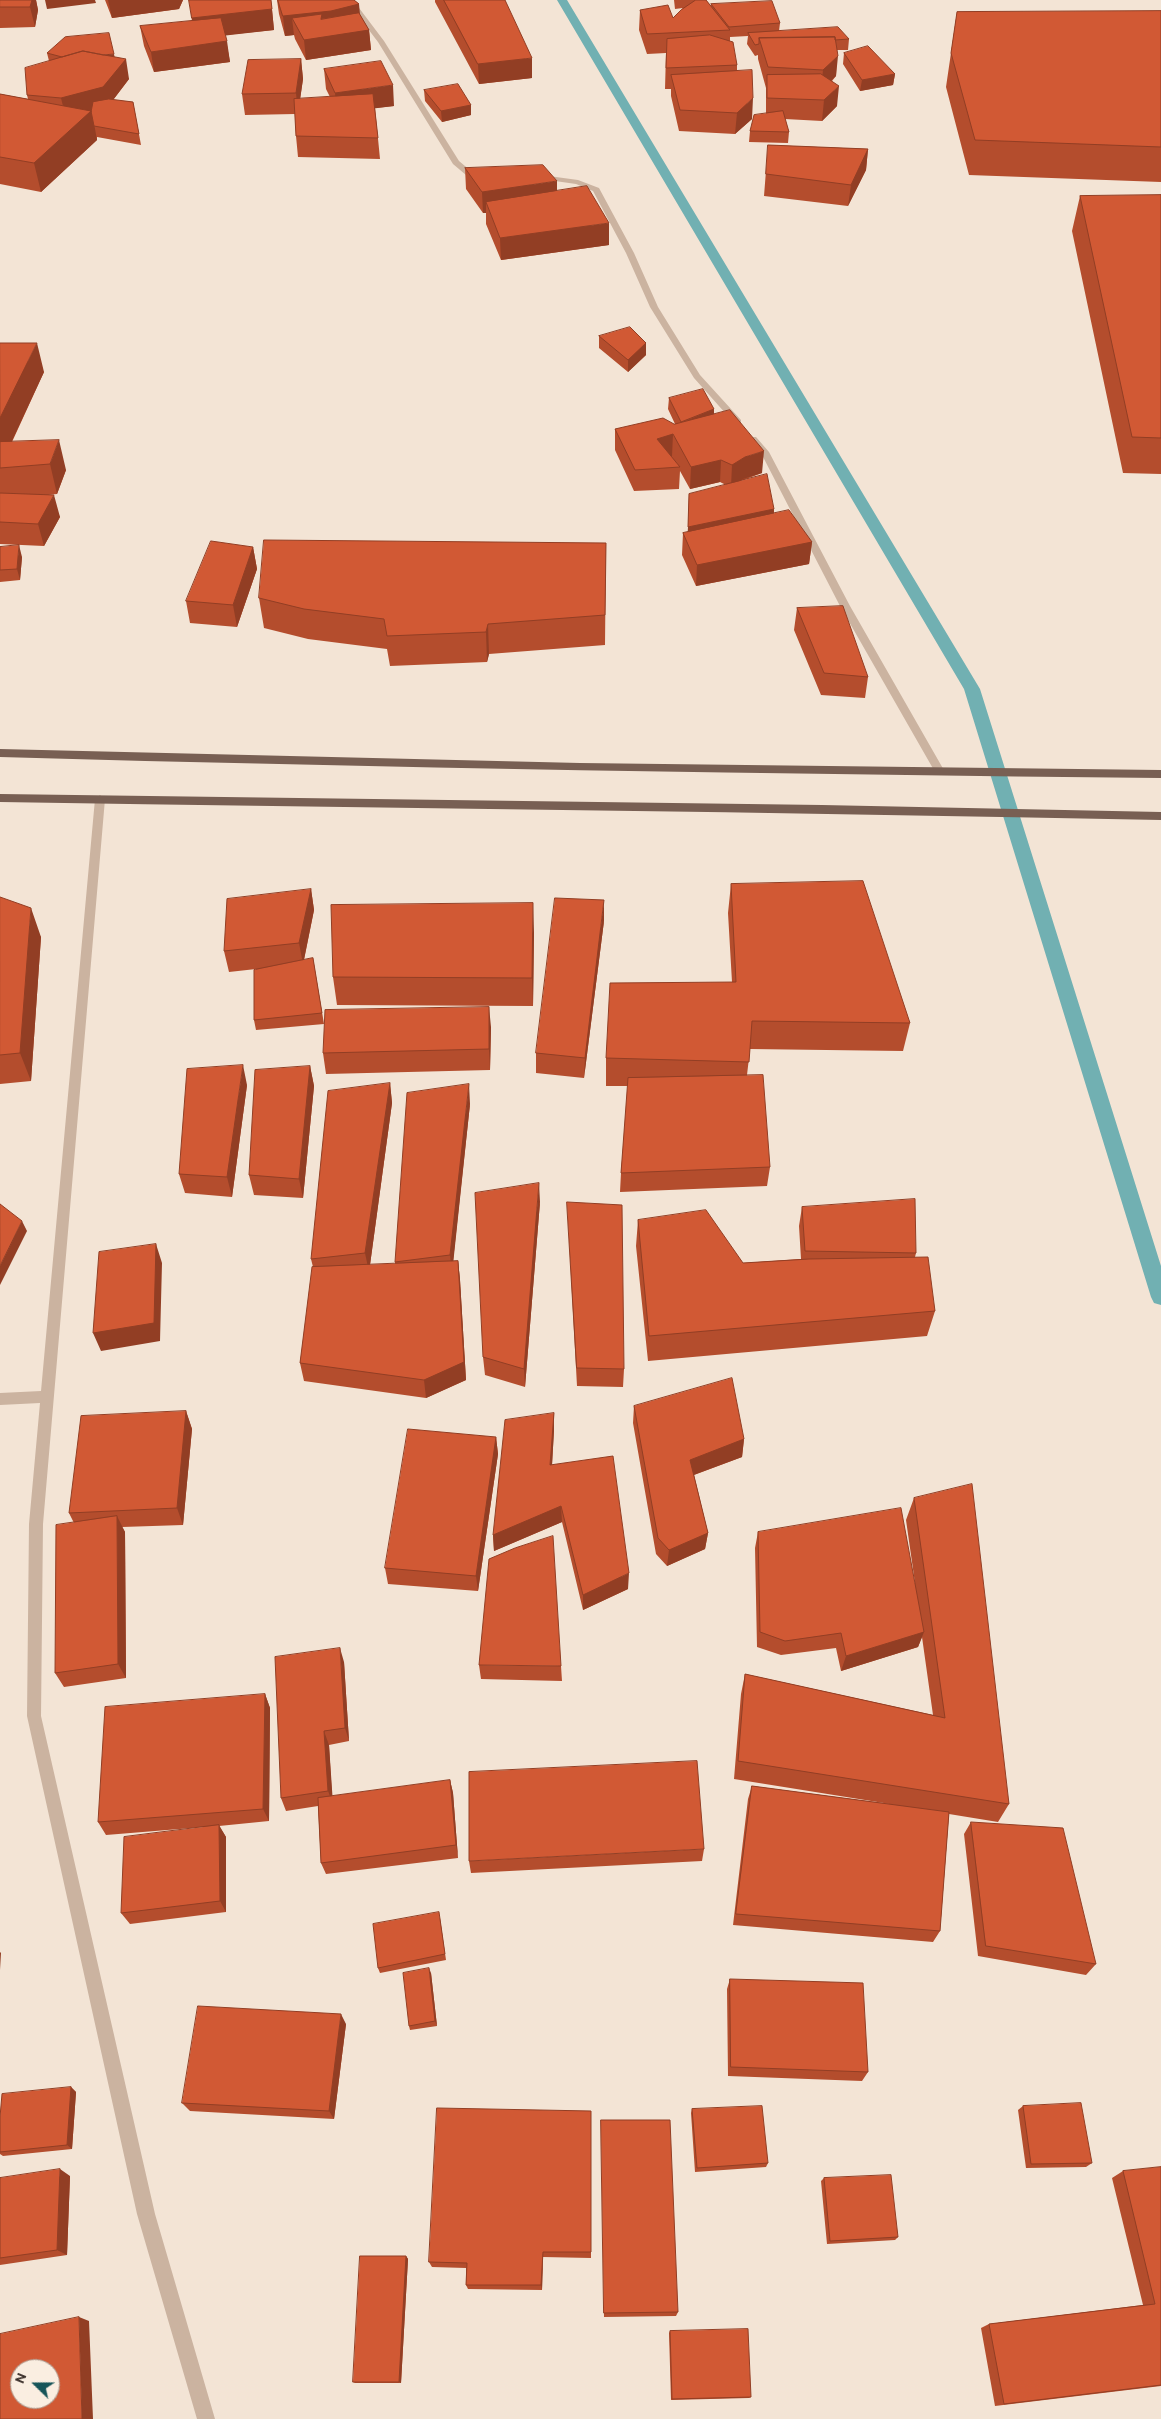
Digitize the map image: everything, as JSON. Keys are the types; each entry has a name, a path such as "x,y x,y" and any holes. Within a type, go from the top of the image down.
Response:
{"main road":[{"path":"0,753 291,762 1161,774"},
{"path":"0,798 396,805 822,809 1161,816"}],"street":[{"path":"349,0 381,41 456,162 469,173 490,176"},
{"path":"527,176 578,182 592,187 600,196 630,253 654,307 697,376 765,452 845,606 940,772"},
{"path":"100,799 36,1524 34,1716 146,2214 206,2419"},
{"path":"0,1399 48,1397"}],"building":[{"path":"0,0 32,0 30,7 0,7"},
{"path":"189,0 271,0 272,9 192,18"},
{"path":"278,0 354,0 359,4 331,11 283,16"},
{"path":"444,0 505,0 532,58 478,64"},
{"path":"696,0 706,0 730,30 647,34 640,10 668,5 673,18"},
{"path":"772,1 780,23 729,27 711,4"},
{"path":"1161,11 1161,147 975,140 951,53 957,12"},
{"path":"359,13 369,30 304,40 292,18 322,14 321,19"},
{"path":"221,18 227,41 151,52 140,26"},
{"path":"838,27 849,39 835,40 835,37 759,38 759,44 755,45 748,33"},
{"path":"109,33 114,54 103,55 83,51 62,57 47,53 65,37"},
{"path":"710,35 733,42 737,65 666,68 667,39"},
{"path":"835,37 838,56 823,70 768,67 759,38"},
{"path":"868,46 895,74 862,80 844,53"},
{"path":"83,51 126,59 103,87 61,98 27,95 25,68"},
{"path":"301,59 296,93 242,94 248,60"},
{"path":"381,61 393,85 335,93 324,69"},
{"path":"752,70 753,98 737,113 680,110 671,75"},
{"path":"821,74 839,86 824,100 767,98 767,75"},
{"path":"458,84 471,105 441,111 424,90"},
{"path":"0,94 91,111 34,163 0,157"},
{"path":"373,94 378,138 296,136 294,99"},
{"path":"109,99 133,102 139,134 94,126 91,112 93,102"},
{"path":"783,111 789,132 750,131 754,115"},
{"path":"768,145 868,149 851,185 766,174"},
{"path":"543,165 557,181 482,192 465,168"},
{"path":"587,186 609,223 500,238 486,202"},
{"path":"1161,195 1161,438 1132,437 1080,196"},
{"path":"630,327 646,343 628,360 599,336"},
{"path":"0,343 37,343 0,418"},
{"path":"703,389 714,409 681,422 669,398"},
{"path":"730,410 764,451 745,457 732,465 721,460 691,467 673,434 657,439 680,467 635,470 615,429 663,418 674,424"},
{"path":"59,440 50,464 0,468 0,442"},
{"path":"767,474 774,509 688,527 689,494"},
{"path":"0,493 54,495 38,524 0,522"},
{"path":"789,510 812,542 697,565 683,533"},
{"path":"264,540 606,543 605,615 488,624 486,632 387,636 384,619 304,609 259,598"},
{"path":"211,541 253,547 233,605 186,601"},
{"path":"19,545 17,569 0,570 0,547"},
{"path":"843,606 868,677 824,673 797,608"},
{"path":"863,881 910,1023 752,1021 749,1062 606,1058 610,983 736,982 731,884"},
{"path":"311,889 299,943 224,951 227,899"},
{"path":"0,897 31,908 20,1053 0,1055"},
{"path":"555,898 604,900 585,1058 536,1053"},
{"path":"533,903 532,978 333,977 331,905"},
{"path":"313,958 322,1013 254,1020 254,970"},
{"path":"489,1007 489,1049 323,1053 325,1010"},
{"path":"243,1065 227,1177 179,1174 187,1069"},
{"path":"310,1066 299,1179 249,1175 255,1070"},
{"path":"763,1075 770,1167 621,1173 628,1078"},
{"path":"390,1083 365,1253 311,1259 328,1091"},
{"path":"469,1084 450,1255 395,1262 407,1093"},
{"path":"539,1183 524,1369 483,1357 475,1193"},
{"path":"915,1199 916,1253 805,1251 802,1207"},
{"path":"567,1202 622,1205 624,1369 577,1368"},
{"path":"0,1204 22,1221 0,1266"},
{"path":"706,1210 743,1263 809,1259 928,1257 935,1311 649,1336 638,1220"},
{"path":"156,1244 154,1323 93,1333 99,1252"},
{"path":"458,1261 464,1362 424,1380 300,1363 312,1267"},
{"path":"732,1378 744,1439 690,1460 708,1533 669,1550 658,1538 634,1406"},
{"path":"186,1411 177,1508 69,1513 81,1416"},
{"path":"554,1413 550,1465 613,1456 629,1573 583,1595 561,1506 493,1535 505,1420"},
{"path":"408,1429 496,1437 476,1576 385,1568"},
{"path":"972,1484 1009,1804 738,1761 745,1674 945,1718 914,1498"},
{"path":"901,1508 924,1632 846,1656 841,1633 785,1641 760,1632 758,1532"},
{"path":"117,1516 118,1664 55,1673 56,1525"},
{"path":"553,1536 561,1666 479,1665 489,1559 515,1548"},
{"path":"340,1648 345,1728 324,1731 328,1791 281,1798 275,1657"},
{"path":"265,1694 263,1809 98,1822 105,1707"},
{"path":"697,1761 704,1849 469,1861 469,1772"},
{"path":"450,1780 456,1845 321,1863 318,1798"},
{"path":"752,1786 949,1812 940,1931 736,1914"},
{"path":"971,1822 1063,1828 1096,1964 986,1946"},
{"path":"219,1825 220,1901 121,1913 124,1837"},
{"path":"439,1912 445,1954 378,1968 373,1924"},
{"path":"429,1968 435,2021 409,2026 403,1973"},
{"path":"730,1979 863,1983 868,2072 731,2067"},
{"path":"198,2006 341,2014 329,2111 182,2103"},
{"path":"71,2087 67,2145 0,2152 2,2094"},
{"path":"1081,2103 1092,2163 1031,2164 1023,2106"},
{"path":"762,2106 768,2163 697,2168 692,2109"},
{"path":"437,2108 591,2111 591,2252 543,2252 541,2285 466,2285 467,2263 429,2262"},
{"path":"601,2120 670,2120 678,2312 604,2313"},
{"path":"1161,2167 1161,2385 1004,2404 989,2324 1155,2304 1123,2171"},
{"path":"60,2169 57,2250 0,2258 0,2178"},
{"path":"891,2175 898,2237 830,2241 824,2178"},
{"path":"360,2256 406,2256 399,2382 353,2382"},
{"path":"79,2317 82,2419 0,2419 0,2334"},
{"path":"748,2329 751,2397 672,2399 670,2331"}],"waterway":[{"path":"562,0 972,689 1161,1297"}]}
